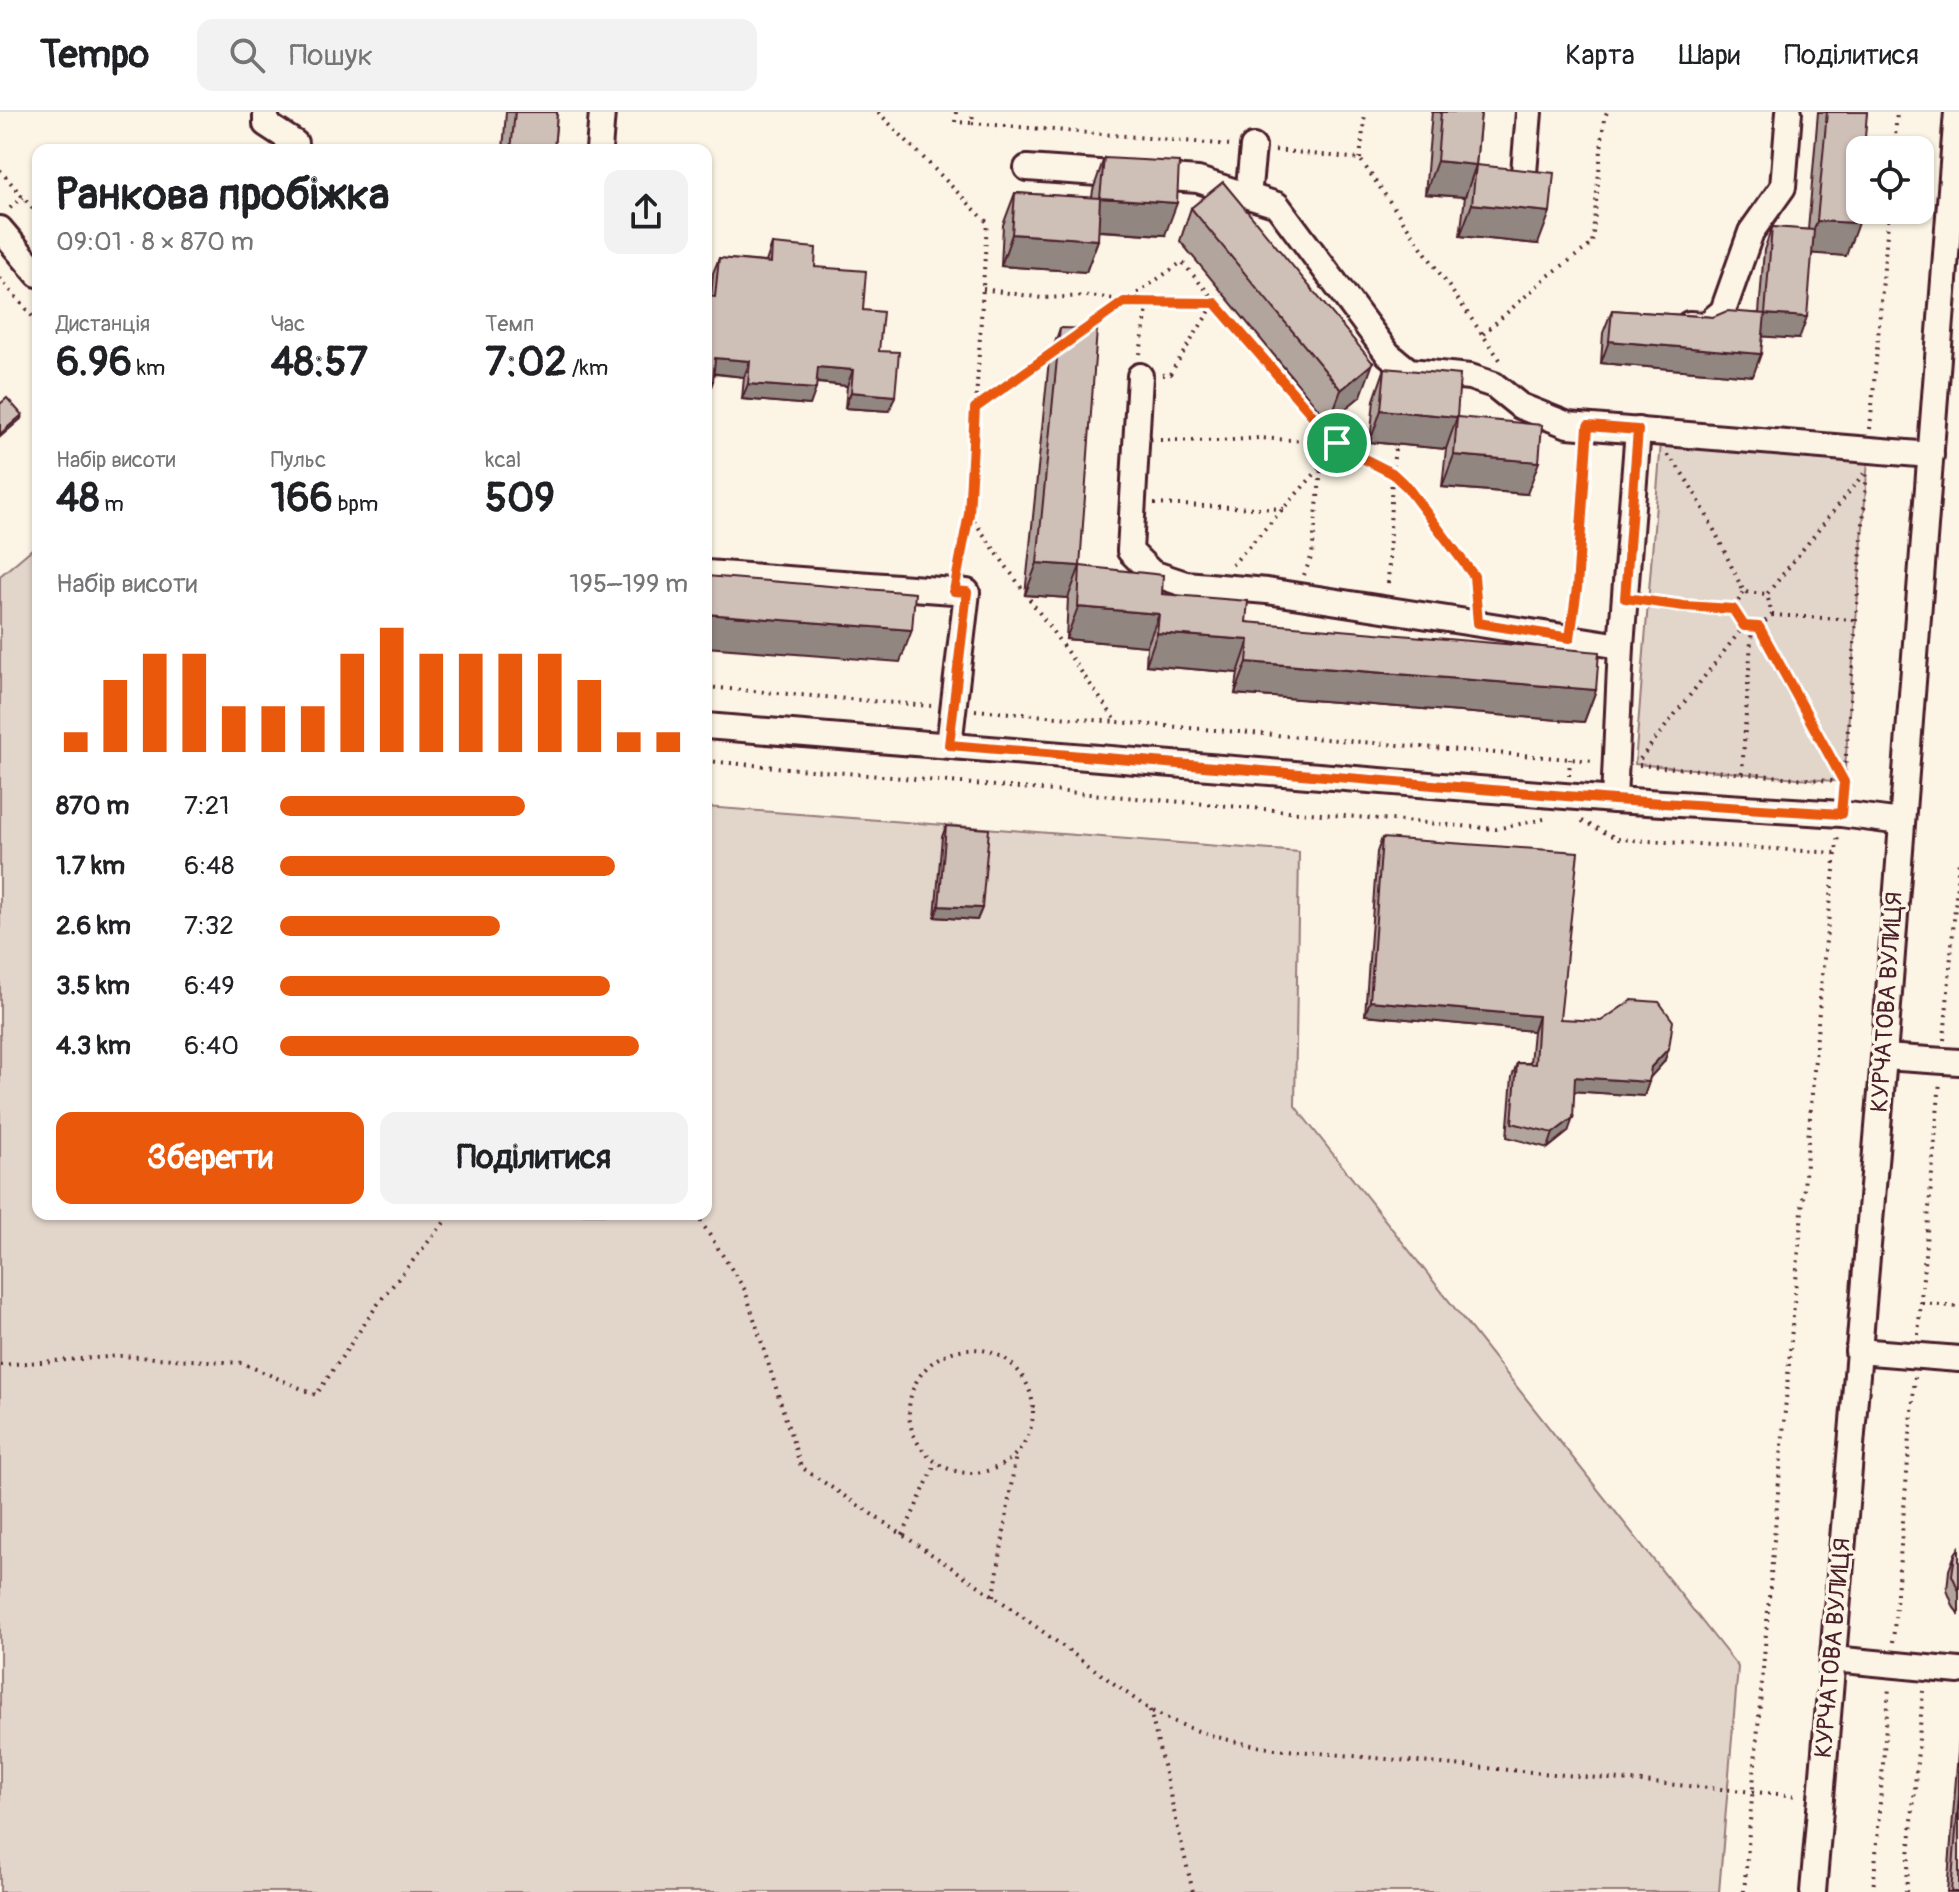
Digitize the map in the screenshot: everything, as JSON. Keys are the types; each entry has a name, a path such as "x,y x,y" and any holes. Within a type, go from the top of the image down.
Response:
{"street":[{"path":"266,112 266,124 295,144"},
{"path":"599,144 602,112"},
{"path":"1524,173 1529,112"},
{"path":"1663,322 1706,325 1723,311 1751,232 1783,187 1789,112"},
{"name":"КУРЧАТОВА ВУЛИЦЯ","path":"1813,1892 1884,1057 1931,455 1948,387 1957,112"},
{"path":"1248,196 1253,147"},
{"path":"1027,168 1198,180 1277,205 1388,354 1409,371 1470,377 1494,385 1520,406 1568,425 1638,430 1868,460 1931,455"},
{"path":"0,229 32,267"},
{"path":"1140,376 1130,551 1152,573 1185,584 1295,595 1621,646"},
{"path":"1614,800 1621,646 1638,430"},
{"path":"712,573 967,592 949,745"},
{"path":"712,726 1614,800 1841,814 1901,822"},
{"path":"1884,1057 1959,1062"},
{"path":"1858,1351 1959,1359"},
{"path":"1833,1659 1959,1671"}],"path":[{"path":"878,112 987,222 969,514 954,591"},
{"path":"956,112 955,122 972,123 973,112"},
{"path":"1360,159 1365,112"},
{"path":"1483,334 1547,277 1592,244 1607,112"},
{"path":"1895,136 1897,112"},
{"path":"0,170 32,208"},
{"path":"0,216 23,197"},
{"path":"1744,1892 1822,976 1844,782 1888,224"},
{"path":"1074,338 1182,262 1337,443 1392,473 1407,487 1474,576 1478,623"},
{"path":"0,278 32,316"},
{"path":"983,289 1042,298 1089,296 1124,302 1215,303"},
{"path":"1148,303 1140,348 1140,376 1170,374 1215,303"},
{"path":"975,408 1062,346"},
{"path":"1570,638 1577,588 1588,426"},
{"path":"1216,586 1242,552 1321,467 1337,443 1359,432"},
{"path":"1136,442 1176,438 1219,441 1259,438 1337,443"},
{"path":"1388,609 1395,449"},
{"path":"1665,454 1674,462 1698,502 1744,592"},
{"path":"1767,594 1868,460"},
{"path":"1295,595 1312,555 1321,467"},
{"path":"1132,503 1284,509"},
{"path":"969,514 1117,722"},
{"path":"1744,592 1767,594"},
{"path":"1733,609 1744,592"},
{"path":"1767,594 1772,615"},
{"path":"1625,598 1733,609"},
{"path":"1733,609 1744,626"},
{"path":"1759,627 1772,615 1856,620"},
{"path":"1744,626 1635,764 1844,782"},
{"path":"1744,626 1759,627"},
{"path":"1742,773 1752,626"},
{"path":"1759,627 1844,782"},
{"path":"712,688 1616,763"},
{"path":"712,762 1496,829 1553,817"},
{"path":"1580,820 1618,839 1836,853"},
{"path":"0,1365 121,1356 242,1363 316,1395 380,1301 446,1220"},
{"path":"700,1220 745,1290 801,1467 994,1596 1150,1710 1174,1723 1217,1739 1275,1749 1821,1798"},
{"path":"1921,1303 1959,1307"},
{"path":"974,1349 994,1353 1010,1363 1024,1378 1031,1396 1032,1416 1027,1435 1017,1452 1002,1465 983,1472 962,1472 936,1462 925,1453 913,1435 909,1415 911,1394 920,1375 935,1360 954,1351 974,1349"},
{"path":"994,1596 1017,1452"},
{"path":"903,1535 936,1462"},
{"path":"1906,1892 1925,1668"},
{"path":"1150,1710 1193,1892"}],"shaded area":[{"path":"1661,442 1868,459 1844,782 1635,764"},
{"path":"32,549 32,1220 712,1220 712,807 1299,852 1295,1106 1738,1667 1719,1892 0,1892 0,576"}],"building":[{"path":"515,112 557,112 554,144 512,144"},
{"path":"1441,112 1481,112 1476,165 1437,161"},
{"path":"1827,112 1867,112 1865,136 1846,136 1846,222 1817,221"},
{"path":"1104,158 1179,162 1177,203 1100,198"},
{"path":"1476,165 1554,173 1550,212 1472,204"},
{"path":"1223,182 1373,363 1341,390 1191,208"},
{"path":"1015,193 1100,198 1098,240 1012,234"},
{"path":"1772,227 1814,230 1807,317 1765,314"},
{"path":"772,244 816,248 815,267 866,271 863,310 883,312 879,351 899,352 895,396 851,392 853,370 818,367 816,389 748,384 750,361 715,358 712,381 712,297 715,297 719,258 771,263"},
{"path":"1612,310 1713,317 1727,311 1765,314 1761,354 1609,341"},
{"path":"1060,328 1097,329 1080,566 1037,563"},
{"path":"1385,368 1460,375 1457,417 1381,410"},
{"path":"7,398 22,415 0,434 0,404"},
{"path":"1457,417 1542,425 1539,462 1454,455"},
{"path":"1080,566 1163,575 1162,594 1248,601 1246,622 1599,652 1596,690 1247,662 1249,640 1157,633 1159,614 1078,607"},
{"path":"712,576 915,593 912,630 712,614"},
{"path":"946,826 989,829 982,908 939,906"},
{"path":"1382,838 1578,852 1560,1019 1601,1021 1632,1000 1659,1002 1673,1021 1669,1048 1651,1067 1649,1082 1575,1077 1573,1118 1553,1133 1512,1123 1517,1063 1535,1064 1538,1016 1370,1001"},
{"path":"1959,1548 1959,1591 1952,1575"},
{"path":"1959,1795 1959,1892 1951,1892"}],"route":[{"path":"1124,302 1215,303 1337,443 1392,473 1407,487 1474,576 1478,623 1570,638 1577,588 1588,426 1638,430 1625,598 1733,609 1744,626 1759,627 1844,782 1841,814 1614,800 949,745 967,592 954,591 969,514 975,408 1124,302"}]}
